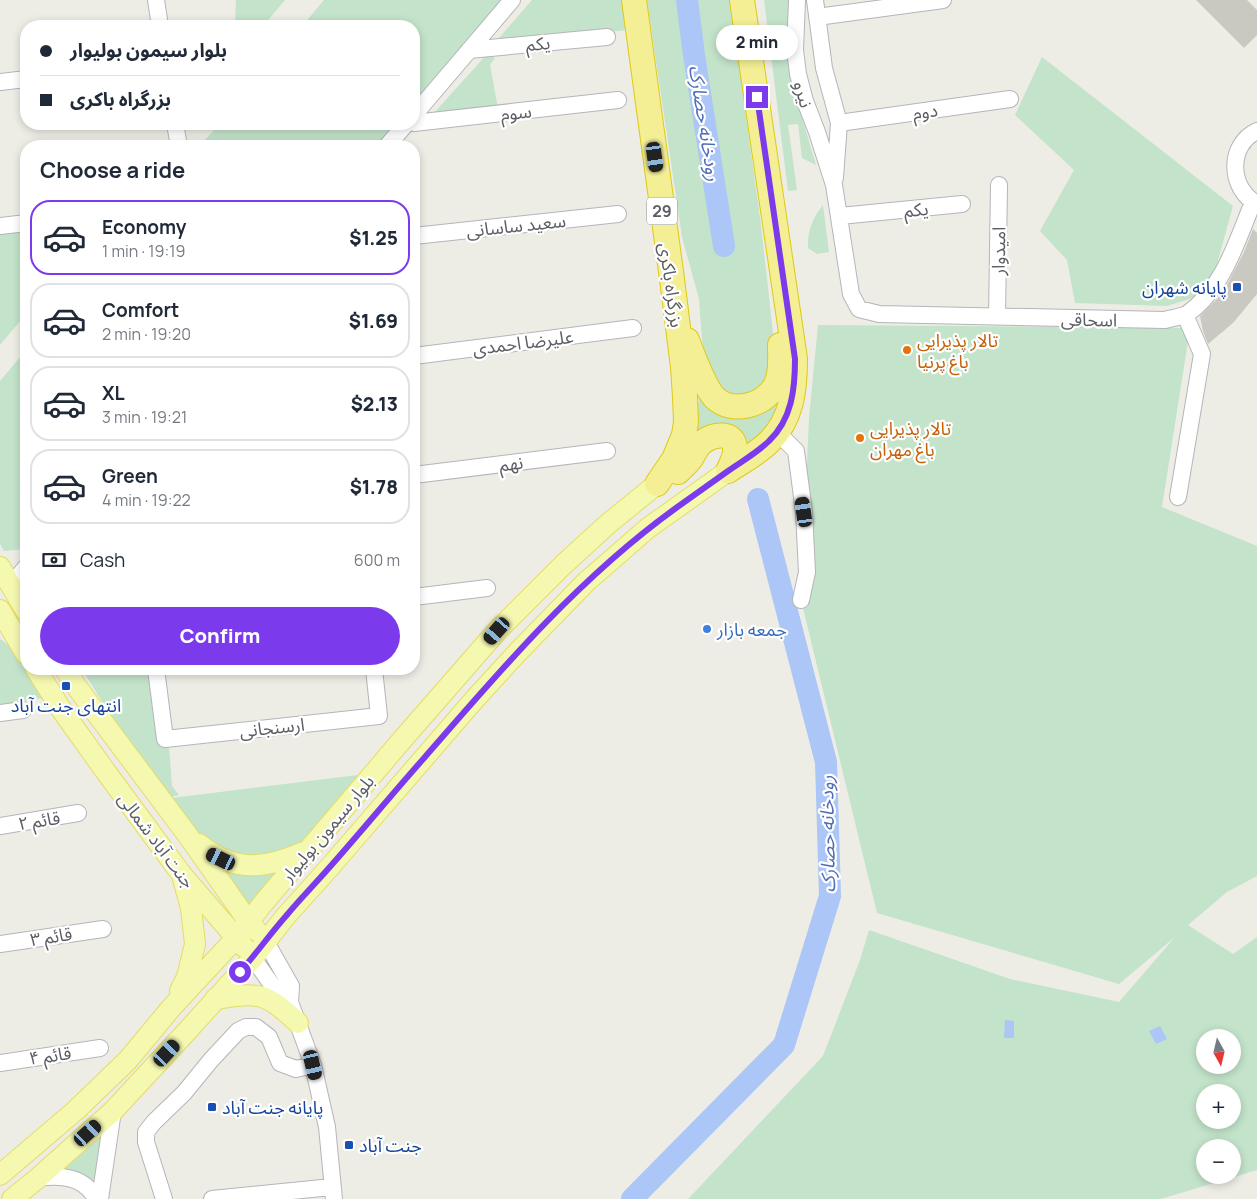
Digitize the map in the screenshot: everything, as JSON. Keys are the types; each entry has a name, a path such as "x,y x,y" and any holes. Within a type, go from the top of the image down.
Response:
{"highway":[{"name":"بزرگراه باکری","path":"634,0 677,317 686,409 684,435 674,459 657,484"},
{"path":"728,471 758,451 777,432 791,406 795,380 795,359 742,0"},
{"path":"677,317 705,383 716,399 726,404 738,406 750,405 762,400 775,387 779,376 779,253"},
{"path":"657,484 684,467 702,442 710,437 719,435 727,436 732,440 735,448 728,471"}],"main road":[{"name":"بلوار سیمون بولیوار","path":"12,1199 113,1111 253,958 285,917 474,700 586,582 648,528 728,471"},
{"name":"بلوار سیمون بولیوار","path":"0,1175 75,1112 128,1060 171,1008 236,938 308,850 497,631 602,529 657,484"},
{"path":"0,567 20,602"},
{"path":"1,612 20,644"},
{"name":"جنت آباد شمالی","path":"40,675 61,709 106,772 182,874 253,958"},
{"name":"جنت آباد شمالی","path":"69,675 189,837 248,921 266,942"},
{"path":"189,837 221,859 254,866 276,863 308,850"},
{"path":"171,1008 188,977 195,944 191,908 182,874"},
{"path":"216,999 253,995 262,997 271,1000 298,1022"}],"street":[{"path":"156,0 159,20"},
{"path":"420,108 512,0"},
{"name":"نیرو","path":"797,0 795,50 798,74 805,101 834,185 851,294 859,309"},
{"name":"نیرو","path":"815,0 824,68 840,123 834,185"},
{"path":"817,17 944,0"},
{"name":"یکم","path":"470,50 607,37"},
{"path":"798,74 804,77 815,76 824,68"},
{"path":"0,82 20,79"},
{"name":"دوم","path":"840,123 1010,99"},
{"name":"سوم","path":"420,122 618,100"},
{"path":"392,140 401,130"},
{"path":"1255,203 1243,193 1237,181 1234,167 1237,154 1243,142 1257,131"},
{"name":"امیدوار","path":"997,317 999,185"},
{"name":"اسحاقی","path":"859,309 878,314 997,317 1165,320 1185,315 1204,299 1227,266 1255,203"},
{"name":"یکم","path":"840,216 962,204"},
{"name":"سعید ساسانی","path":"420,235 618,214"},
{"path":"0,226 20,224"},
{"path":"1178,496 1202,354 1185,315"},
{"name":"علیرضا احمدی","path":"420,355 633,328"},
{"path":"777,432 796,451 804,512 807,572 801,600"},
{"name":"نهم","path":"420,474 607,451"},
{"path":"10,586 20,574"},
{"path":"420,596 487,588"},
{"name":"ارسنجانی","path":"157,675 165,739 379,716 375,675"},
{"path":"0,713 23,710"},
{"name":"قائم ۲","path":"0,826 78,814"},
{"name":"قائم ۳","path":"0,944 103,928"},
{"name":"جنت آباد شمالی","path":"266,942 291,986 290,1002 313,1065 328,1127 333,1193"},
{"name":"جنت آباد شمالی","path":"253,958 279,996 290,1002"},
{"path":"164,1199 146,1142 146,1132 184,1093 238,1031 246,1027 256,1027 263,1031 269,1037 280,1063 296,1069 313,1065"},
{"name":"قائم ۴","path":"0,1063 100,1048"},
{"path":"100,1199 113,1111"},
{"path":"38,1178 53,1176 74,1180 88,1188 96,1199"},
{"path":"212,1199 333,1193"}],"green space":[{"path":"236,0 285,0 268,20 235,20"},
{"path":"324,0 502,0 420,95 420,20 307,20"},
{"path":"532,0 622,0 626,30 492,46"},
{"path":"647,0 730,0 761,225 775,351 769,390 727,401 704,366 699,299 682,237"},
{"path":"764,0 791,0 790,57 803,121 816,165 802,158 798,124 788,125 797,190 788,191"},
{"path":"488,53 495,58 490,65 498,108 433,114"},
{"path":"1042,57 1233,206 1209,293 1167,306 1075,303 1067,260 1040,231 1074,170 1015,115"},
{"path":"214,130 395,130 387,140 205,140"},
{"path":"823,205 829,252 817,254 808,248 809,236 816,215"},
{"path":"20,231 20,321 0,345 0,233"},
{"path":"818,325 1190,328 1162,507 1257,546 1257,876 1227,892 1188,925 1233,954 1257,937 1257,1170 1241,1175 1241,1139 1196,1139 1196,1184 1211,1184 1161,1199 688,1199 823,1056 860,960 869,930 1010,979 1119,1002 1175,937 1119,984 877,913 801,600 809,418"},
{"path":"20,357 20,550 4,551 0,544 0,381"},
{"path":"787,389 768,432 748,445 744,437 737,430 692,443 700,393 710,403"},
{"path":"0,639 10,646 20,662 20,675 28,675 43,698 0,705"},
{"path":"86,675 152,675 160,747 169,746 172,786 179,795 171,797 114,721"},
{"path":"358,775 303,843 294,849 249,861 204,841 172,798"},
{"path":"210,858 288,862 251,906 236,893"},
{"path":"106,1132 98,1192 60,1173"}],"water":[{"path":"1005,1020 1014,1021 1014,1038 1004,1038"},
{"path":"1160,1026 1167,1039 1156,1044 1149,1031"}],"building":[{"path":"1196,0 1247,0 1257,10 1257,35 1244,48"},
{"path":"1253,229 1257,233 1257,294 1233,323 1208,344 1200,316 1218,298 1228,283"}],"waterway":[{"name":"رودخانه حصارک","path":"687,0 724,246"},
{"name":"رودخانه حصارک","path":"632,1199 784,1045 830,896 826,762 758,499"}],"place":[{"name":"پایانه شهران","path":"1237,287"},
{"name":"تالار پذیرایی باغ پرنیا","path":"907,350"},
{"name":"تالار پذیرایی باغ مهران","path":"860,438"},
{"name":"جمعه بازار","path":"707,629"},
{"name":"انتهای جنت آباد","path":"66,686"},
{"name":"پایانه جنت آباد","path":"212,1107"},
{"name":"جنت آباد","path":"349,1145"}],"route":[{"path":"240,972 285,917 474,700 586,582 648,528 758,451 770,441 787,416 793,396 795,359 757,97"}]}
